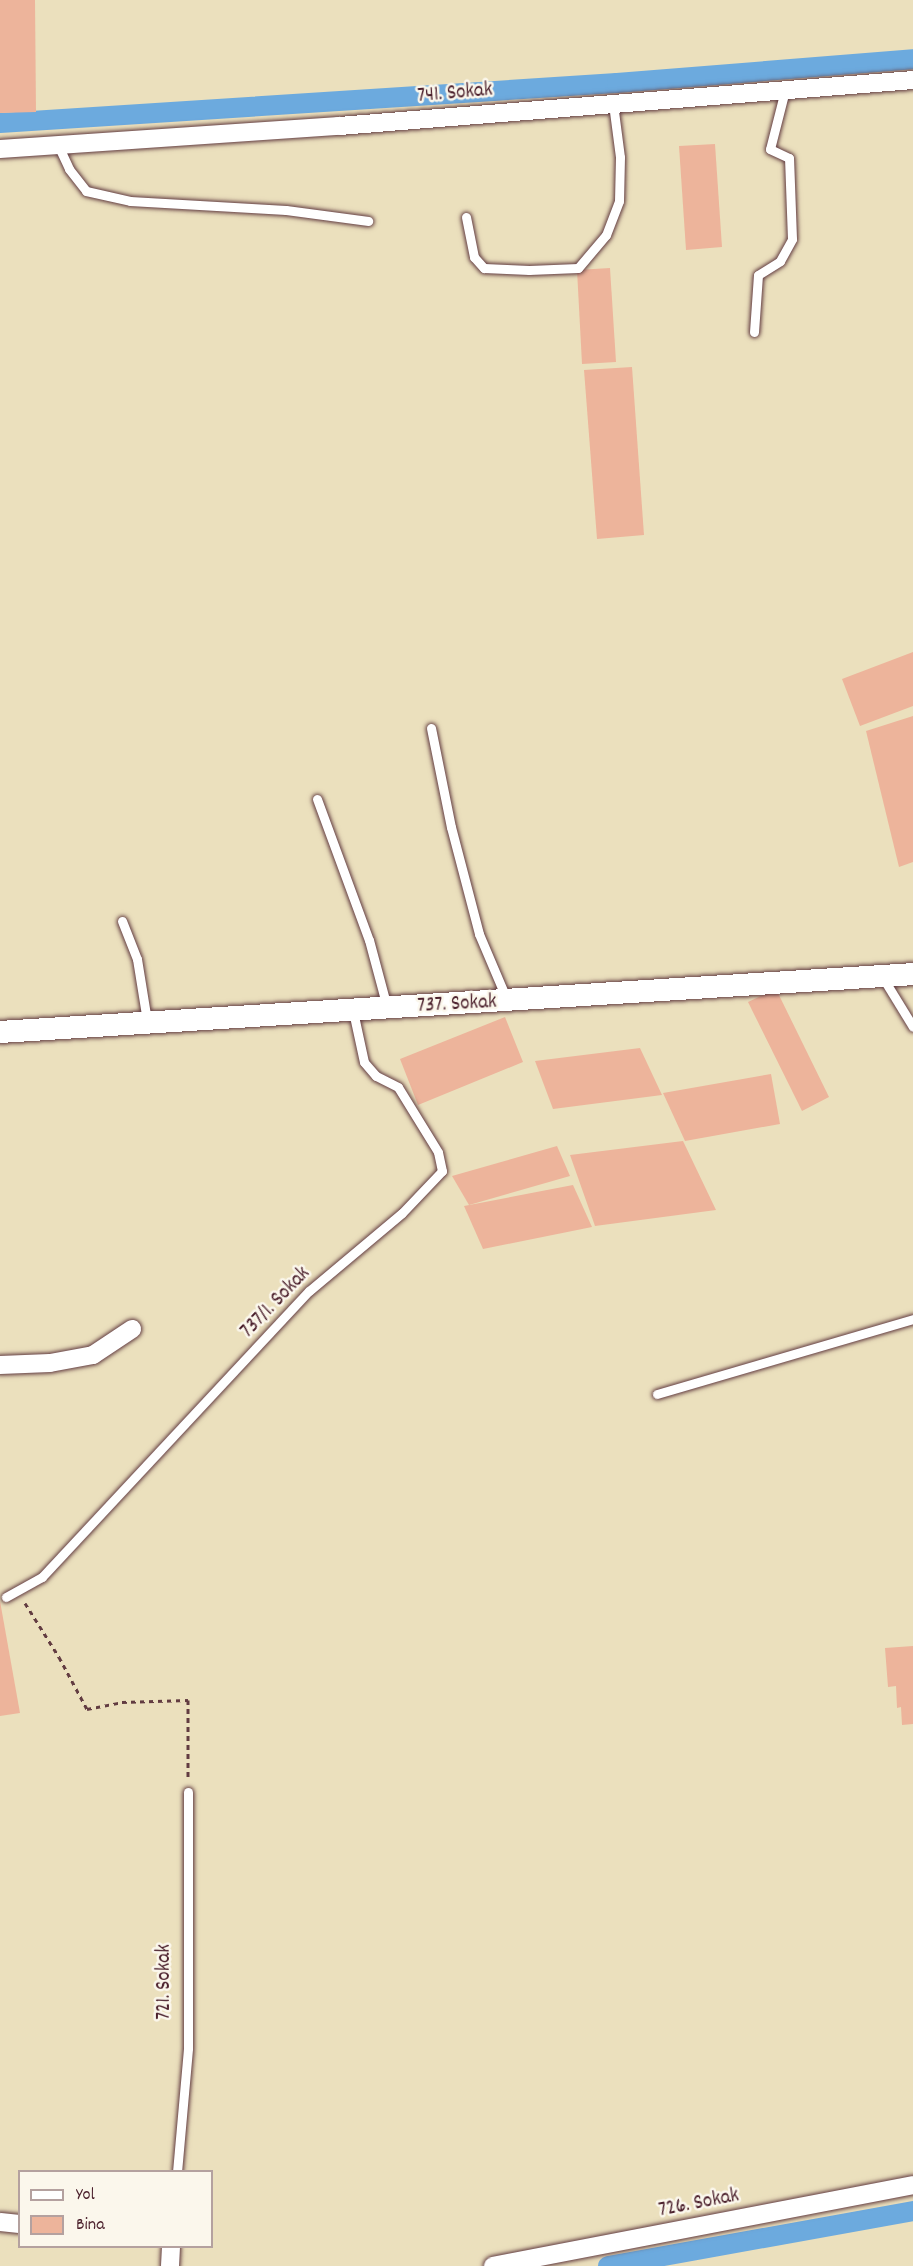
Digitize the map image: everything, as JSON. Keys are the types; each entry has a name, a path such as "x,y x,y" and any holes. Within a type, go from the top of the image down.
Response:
{"street":[{"name":"741. Sokak","path":"0,149 913,80"},
{"name":"737. Sokak","path":"0,1032 508,1002 913,974"},
{"path":"0,1365 50,1363 93,1355 132,1329"},
{"name":"726. Sokak","path":"493,2266 913,2185"},
{"path":"0,2222 18,2224"},
{"path":"170,2266 171,2248"}],"lane":[{"path":"754,332 758,275 780,261 792,239 789,158 770,149 785,90"},
{"path":"466,217 474,256 484,268 529,270 578,268 606,235 619,201 620,157 613,104"},
{"path":"58,145 69,169 86,191 130,201 286,210 368,221"},
{"path":"431,728 451,827 479,934 508,1002"},
{"path":"317,799 369,940 388,1009"},
{"path":"122,921 137,959 147,1023"},
{"path":"882,976 913,1027"},
{"name":"737/1. Sokak","path":"6,1597 42,1577 309,1291 402,1213 442,1171 438,1152 398,1087 376,1076 364,1062 353,1011"},
{"path":"657,1395 913,1319"},
{"name":"721. Sokak","path":"177,2170 188,2048 188,1792"}],"path":[{"path":"17,1590 59,1657 87,1709 122,1702 188,1700 188,1792"}],"building":[{"path":"0,0 35,0 36,112 0,113"},
{"path":"715,144 722,247 686,250 679,146"},
{"path":"610,268 616,362 582,364 577,270"},
{"path":"632,367 644,535 597,539 584,370"},
{"path":"913,652 913,706 860,726 842,679"},
{"path":"913,716 913,862 899,867 866,731"},
{"path":"776,989 829,1097 802,1111 748,1002"},
{"path":"505,1017 523,1062 418,1105 400,1059"},
{"path":"640,1048 662,1095 553,1109 535,1061"},
{"path":"771,1074 780,1124 685,1141 663,1093"},
{"path":"683,1141 716,1210 595,1226 570,1155"},
{"path":"557,1146 570,1176 469,1205 452,1176"},
{"path":"573,1185 592,1227 483,1249 464,1206"},
{"path":"0,1601 20,1713 0,1716"},
{"path":"913,1646 913,1724 902,1725 901,1707 897,1708 896,1686 888,1687 885,1648"}],"waterway":[{"path":"0,123 617,83 913,59"},
{"path":"608,2266 913,2211"}]}
